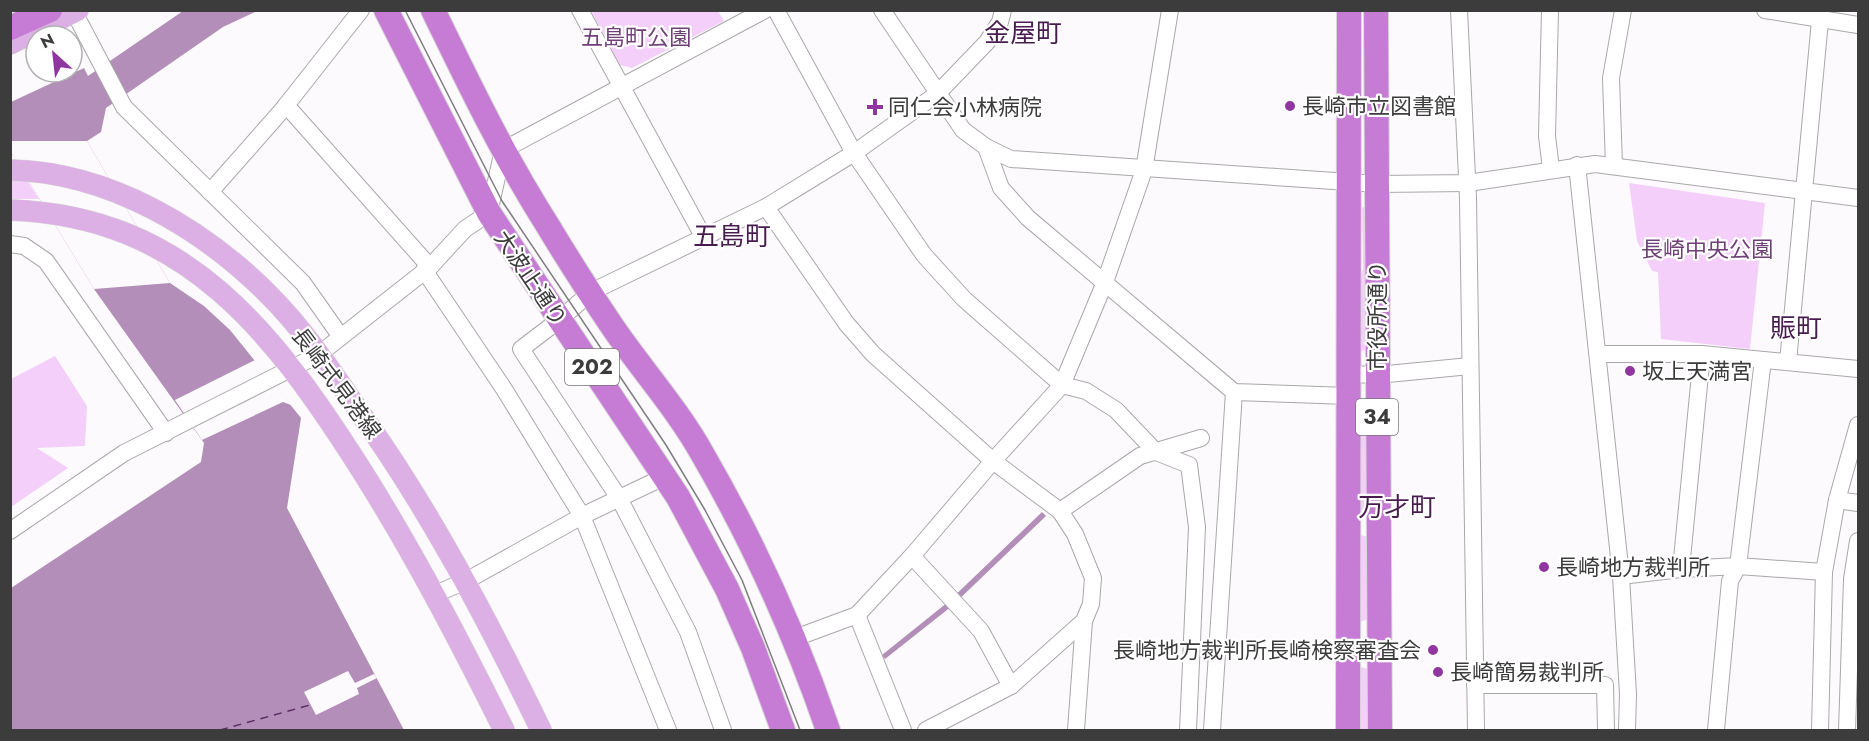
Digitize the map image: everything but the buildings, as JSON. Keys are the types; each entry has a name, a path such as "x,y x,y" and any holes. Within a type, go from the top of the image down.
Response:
{"highway":[{"name":"大波止通り","path":"386,10 489,213 559,321 666,476 727,589 753,648 783,730"},
{"name":"大波止通り","path":"433,10 503,150 591,292 703,454 770,582 795,638 828,730"},
{"name":"市役所通り","path":"1348,730 1349,10"},
{"name":"市役所通り","path":"1376,10 1380,730"},
{"path":"10,28 65,13"}],"main road":[{"path":"10,44 65,13"},
{"name":"長崎式見港線","path":"10,170 61,175 135,201 188,228 236,265 271,297 318,355 401,470 466,581 542,730"},
{"name":"長崎式見港線","path":"10,210 59,214 92,221 141,239 167,253 225,294 273,343 351,454 435,594 504,730"}],"street":[{"path":"210,192 286,105 361,10"},
{"path":"580,10 704,238"},
{"path":"10,531 124,453 318,355 427,268 465,229 489,213 503,150 765,10"},
{"path":"776,10 854,153 924,255 964,299 1062,385 1086,391 1116,410 1156,452 1189,465 1197,527 1188,730"},
{"path":"882,10 963,130 986,147 1011,159 1348,183 1467,183 1577,165 1614,166 1858,198"},
{"path":"723,730 688,632 619,498 520,349 559,321 591,292 766,207 854,153 937,94 987,42 1000,22 1003,10"},
{"path":"795,638 857,615 912,556 1062,385 1105,282 1144,170 1170,10"},
{"path":"1459,10 1467,183 1476,730"},
{"path":"1550,10 1547,136 1551,169"},
{"path":"1614,166 1611,78 1623,10"},
{"path":"1765,10 1820,15 1858,26"},
{"path":"65,13 77,24"},
{"path":"1788,362 1820,15"},
{"path":"84,36 124,107 303,283 341,337"},
{"path":"286,105 427,268 504,388 582,516 668,730"},
{"path":"986,147 1001,189 1028,218 1234,392 1348,385 1377,375 1470,366"},
{"path":"1577,165 1621,576 1628,694 1627,730"},
{"path":"766,207 846,323 873,354 993,461 1060,511 1075,534 1093,578 1091,604 1084,621 1076,730"},
{"path":"10,244 24,246 46,261 166,433"},
{"path":"1599,354 1702,354 1858,369"},
{"path":"1681,569 1702,354"},
{"path":"1716,730 1730,581 1738,566 1763,360"},
{"path":"1212,730 1234,392"},
{"path":"1820,730 1824,572 1837,500 1858,424"},
{"path":"1060,511 1140,456 1201,438"},
{"path":"435,594 466,581 582,516 666,476"},
{"path":"1837,500 1858,503"},
{"path":"1847,730 1852,579 1858,541"},
{"path":"912,556 981,631 1011,686"},
{"path":"1621,576 1681,569 1738,566 1824,572"},
{"path":"857,615 903,730"},
{"path":"926,730 1011,686 1084,621"},
{"path":"1475,685 1605,685 1606,730"}],"green space":[{"name":"五島町公園","path":"595,10 718,11 724,21 632,68 620,65 592,12"},
{"path":"11,177 25,177 39,199 11,199"},
{"name":"長崎中央公園","path":"1629,183 1765,203 1750,349 1661,339 1658,272 1652,271 1637,241"},
{"path":"1365,206 1368,208 1369,349 1358,352 1355,297 1363,268 1362,208"},
{"path":"55,356 87,406 85,446 37,448 68,468 11,507 11,379"},
{"path":"1360,419 1367,421 1368,509 1365,513 1358,512"},
{"path":"1361,535 1367,537 1368,619 1360,622 1358,538"},
{"path":"1362,667 1367,669 1368,730 1356,730 1356,672"}],"shaded area":[{"path":"183,11 257,11 223,27 106,108 101,132 87,141 170,283 204,306 230,330 301,418 287,508 404,730 11,730 11,588 201,462 204,443 94,289 11,152 11,102 50,84 84,84 84,68 88,76"},
{"path":"1042,512 1046,516 952,606 885,659 882,655 948,602"}],"pier":[{"path":"11,141 87,141 170,283 94,289 11,152"},
{"path":"255,360 291,405 283,402 202,440 175,400"},
{"path":"348,671 355,683 374,674 377,678 357,688 359,694 316,715 304,692"}],"ferry route":[{"path":"220,730 310,705"}],"tram line":[{"path":"405,10 502,201 666,445 705,510 742,580 800,730"}],"place":[{"name":"長崎市立図書館","path":"1290,106"},
{"name":"同仁会小林病院","path":"875,107"},
{"name":"坂上天満宮","path":"1630,371"},
{"name":"長崎地方裁判所","path":"1544,567"},
{"name":"長崎地方裁判所長崎検察審査会","path":"1433,650"},
{"name":"長崎簡易裁判所","path":"1438,672"}],"district":[{"name":"金屋町","path":"1023,33"},
{"name":"五島町","path":"732,236"},
{"name":"賑町","path":"1796,328"},
{"name":"万才町","path":"1397,507"}]}
